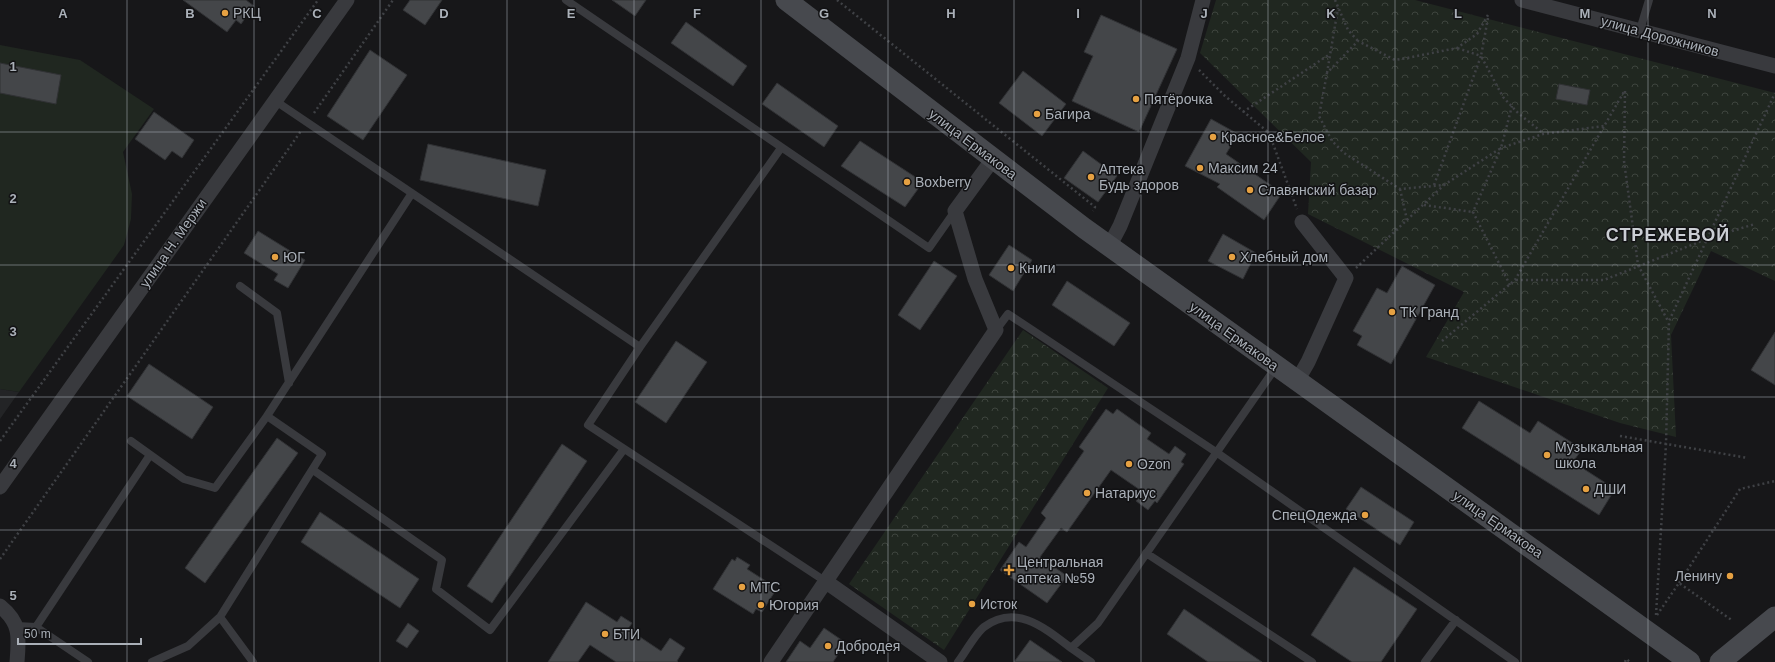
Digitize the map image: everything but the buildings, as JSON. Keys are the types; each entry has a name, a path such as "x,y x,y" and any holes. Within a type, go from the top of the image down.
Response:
{"street":[{"name":"улица Н. Мержи","path":"0,487 274,100 347,0"},
{"name":"улица Ермакова","path":"786,0 1084,228 1110,245 1276,367 1690,662"},
{"path":"1110,245 1120,226 1188,58 1203,0"},
{"name":"улица Дорожников","path":"1522,0 1775,66"},
{"path":"771,662 996,330 975,279 955,211 993,159"},
{"path":"1297,381 1308,362 1346,278 1302,222"},
{"path":"825,581 940,662"},
{"path":"0,606 11,616 17,626 19,641 17,662"},
{"path":"1720,662 1775,616"}],"lane":[{"path":"566,0 929,248 955,211"},
{"path":"1640,30 1649,0"},
{"path":"274,100 640,347"},
{"path":"781,148 640,347 588,425 825,581"},
{"path":"131,441 184,479 215,488 289,382 412,193"},
{"path":"240,286 277,313 289,382"},
{"path":"996,330 1008,314 1216,452 1515,662"},
{"path":"1071,648 1098,623 1276,367"},
{"path":"152,662 188,646 220,617 322,454 266,416"},
{"path":"312,470 442,560 436,589 490,630 624,449"},
{"path":"36,626 150,455"},
{"path":"1146,553 1312,662"},
{"path":"220,617 252,662"},
{"path":"958,662 983,628 1002,617 1024,618 1044,627 1091,662"},
{"path":"1425,662 1456,620"},
{"path":"17,626 36,626 88,662"}],"path":[{"path":"0,441 318,0"},
{"path":"0,559 393,0"},
{"path":"836,0 1095,207 1084,228"},
{"path":"1335,0 1348,30 1358,41 1395,60 1457,48 1477,34 1488,15 1482,56 1434,186"},
{"path":"1338,8 1319,116 1332,141 1344,153 1400,189 1444,184"},
{"path":"1327,73 1358,41"},
{"path":"1457,48 1482,56 1503,97 1543,134"},
{"path":"1243,112 1330,54"},
{"path":"1188,58 1225,96 1269,134 1302,222"},
{"path":"1442,341 1515,280 1625,90 1624,160 1638,265 1669,321"},
{"path":"1775,94 1669,321 1666,444 1656,617 1740,489 1775,481"},
{"path":"1473,212 1501,148 1512,106"},
{"path":"1346,278 1444,184 1501,148 1543,134 1604,126"},
{"path":"1400,189 1407,220"},
{"path":"1423,205 1473,212"},
{"path":"1473,212 1510,285"},
{"path":"1515,280 1604,280 1638,265 1709,238 1755,224"},
{"path":"1620,436 1748,458"},
{"path":"1679,583 1733,621"},
{"path":"1625,662 1626,659 1630,662"}],"shaded area":[{"path":"0,389 19,392 0,419"}],"green space":[{"path":"1216,0 1415,0 1775,93 1775,281 1711,251 1671,335 1676,437 1620,423 1426,357 1464,292 1308,214 1311,162 1200,53"},
{"path":"0,45 80,60 154,109 123,152 132,194 131,219 124,245 19,392 0,389"},
{"path":"1023,330 1108,388 944,650 849,584"}],"place":[{"name":"РКЦ","path":"225,13"},
{"name":"Пятёрочка","path":"1136,99"},
{"name":"Багира","path":"1037,114"},
{"name":"Красное&Белое","path":"1213,137"},
{"name":"Максим 24","path":"1200,168"},
{"name":"Аптека Будь здоров","path":"1091,177"},
{"name":"Boxberry","path":"907,182"},
{"name":"Славянский базар","path":"1250,190"},
{"name":"ЮГ","path":"275,257"},
{"name":"Хлебный дом","path":"1232,257"},
{"name":"Книги","path":"1011,268"},
{"name":"ТК Гранд","path":"1392,312"},
{"name":"Музыкальная школа","path":"1547,455"},
{"name":"Ozon","path":"1129,464"},
{"name":"ДШИ","path":"1586,489"},
{"name":"Натариус","path":"1087,493"},
{"name":"СпецОдежда","path":"1365,515"},
{"name":"Центральная аптека №59","path":"1009,570"},
{"name":"Ленину","path":"1730,576"},
{"name":"МТС","path":"742,587"},
{"name":"Исток","path":"972,604"},
{"name":"Югория","path":"761,605"},
{"name":"БТИ","path":"605,634"},
{"name":"Добродея","path":"828,646"}],"district":[{"name":"СТРЕЖЕВОЙ","path":"1668,235"}]}
